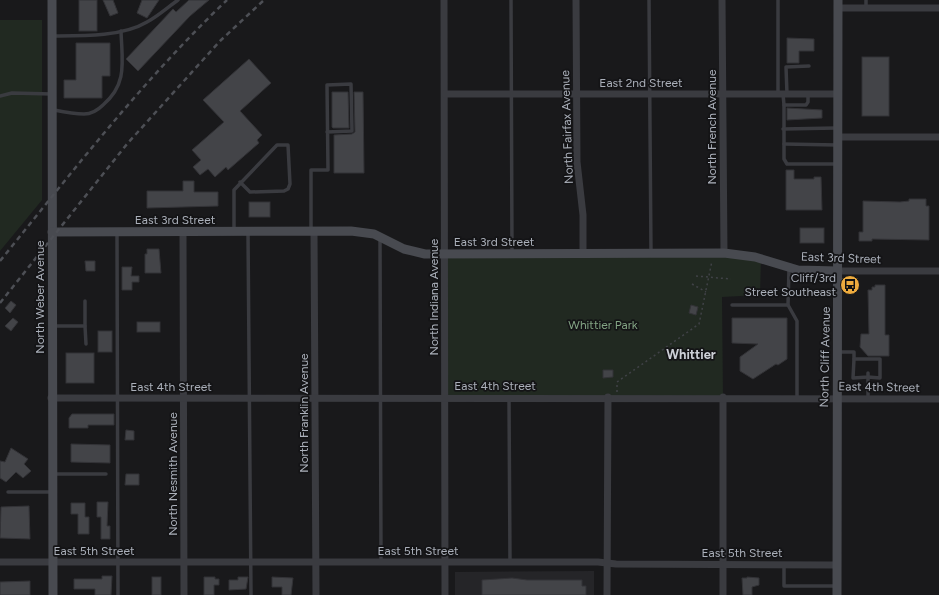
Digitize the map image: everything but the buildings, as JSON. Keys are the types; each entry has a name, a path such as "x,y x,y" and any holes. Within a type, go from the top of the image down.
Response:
{"street":[{"name":"North Weber Avenue","path":"52,0 53,110 51,398 53,595"},
{"name":"North Indiana Avenue","path":"444,0 446,254 445,595"},
{"name":"North Fairfax Avenue","path":"576,0 578,167 582,215 583,254"},
{"name":"North French Avenue","path":"722,0 724,253"},
{"path":"838,4 866,8 939,8"},
{"name":"North Cliff Avenue","path":"837,591 836,397 838,272 838,4"},
{"name":"East 2nd Street","path":"445,94 838,94"},
{"path":"838,137 939,137"},
{"name":"North Franklin Avenue","path":"313,231 316,595"},
{"name":"East 3rd Street","path":"52,232 366,232 380,236 410,251 446,254 724,253 755,257 789,268 805,270 838,272 939,271"},
{"name":"North Nesmith Avenue","path":"183,232 184,595"},
{"path":"723,397 723,595"},
{"name":"East 4th Street","path":"51,398 836,397 939,399"},
{"path":"607,595 608,398"},
{"name":"East 5th Street","path":"0,562 510,562 837,565"}],"lane":[{"path":"52,36 84,36 121,31 146,23 178,0"},
{"path":"511,0 512,254"},
{"path":"649,0 651,254"},
{"path":"778,0 784,105 784,159 787,164 838,164"},
{"path":"866,0 866,8"},
{"path":"53,110 86,114 97,111 112,98 119,88 122,75 121,31"},
{"path":"783,94 786,66 809,66"},
{"path":"313,231 311,170 328,170 327,132 327,85 351,84 352,131 327,132"},
{"path":"0,96 12,93 53,94"},
{"path":"784,105 806,105 808,102 808,94"},
{"path":"783,129 838,137"},
{"path":"784,144 838,137"},
{"path":"234,232 234,190 240,182 277,145 288,144 288,189 284,191 250,192 240,182"},
{"path":"248,231 250,595"},
{"path":"117,232 118,595"},
{"path":"380,236 381,562"},
{"path":"789,268 788,305 797,321 797,397"},
{"path":"84,301 86,344"},
{"path":"732,305 788,305"},
{"path":"52,326 85,326"},
{"path":"837,352 854,352 853,378 860,378 868,375 880,378 880,359 868,361 854,359"},
{"path":"860,373 860,378"},
{"path":"868,375 868,398"},
{"path":"509,398 510,562"},
{"path":"52,474 106,474"},
{"path":"8,492 52,492"},
{"path":"784,565 784,586 837,591"}],"path":[{"path":"617,398 617,382 699,324 710,277 712,254"},
{"path":"696,276 731,279"},
{"path":"692,284 706,292"}],"shaded area":[{"path":"594,571 594,595 455,595 455,572"}],"green space":[{"path":"0,20 42,20 42,200 0,251"},
{"name":"Whittier Park","path":"724,253 761,258 760,295 722,297 723,397 445,397 445,254"}],"railway":[{"path":"0,261 109,127 166,62 227,0"},
{"path":"0,303 127,144 220,41 264,0"}],"place":[{"name":"Cliff/3rd Street Southeast","path":"850,285"}],"district":[{"name":"Whittier","path":"691,354"}]}
